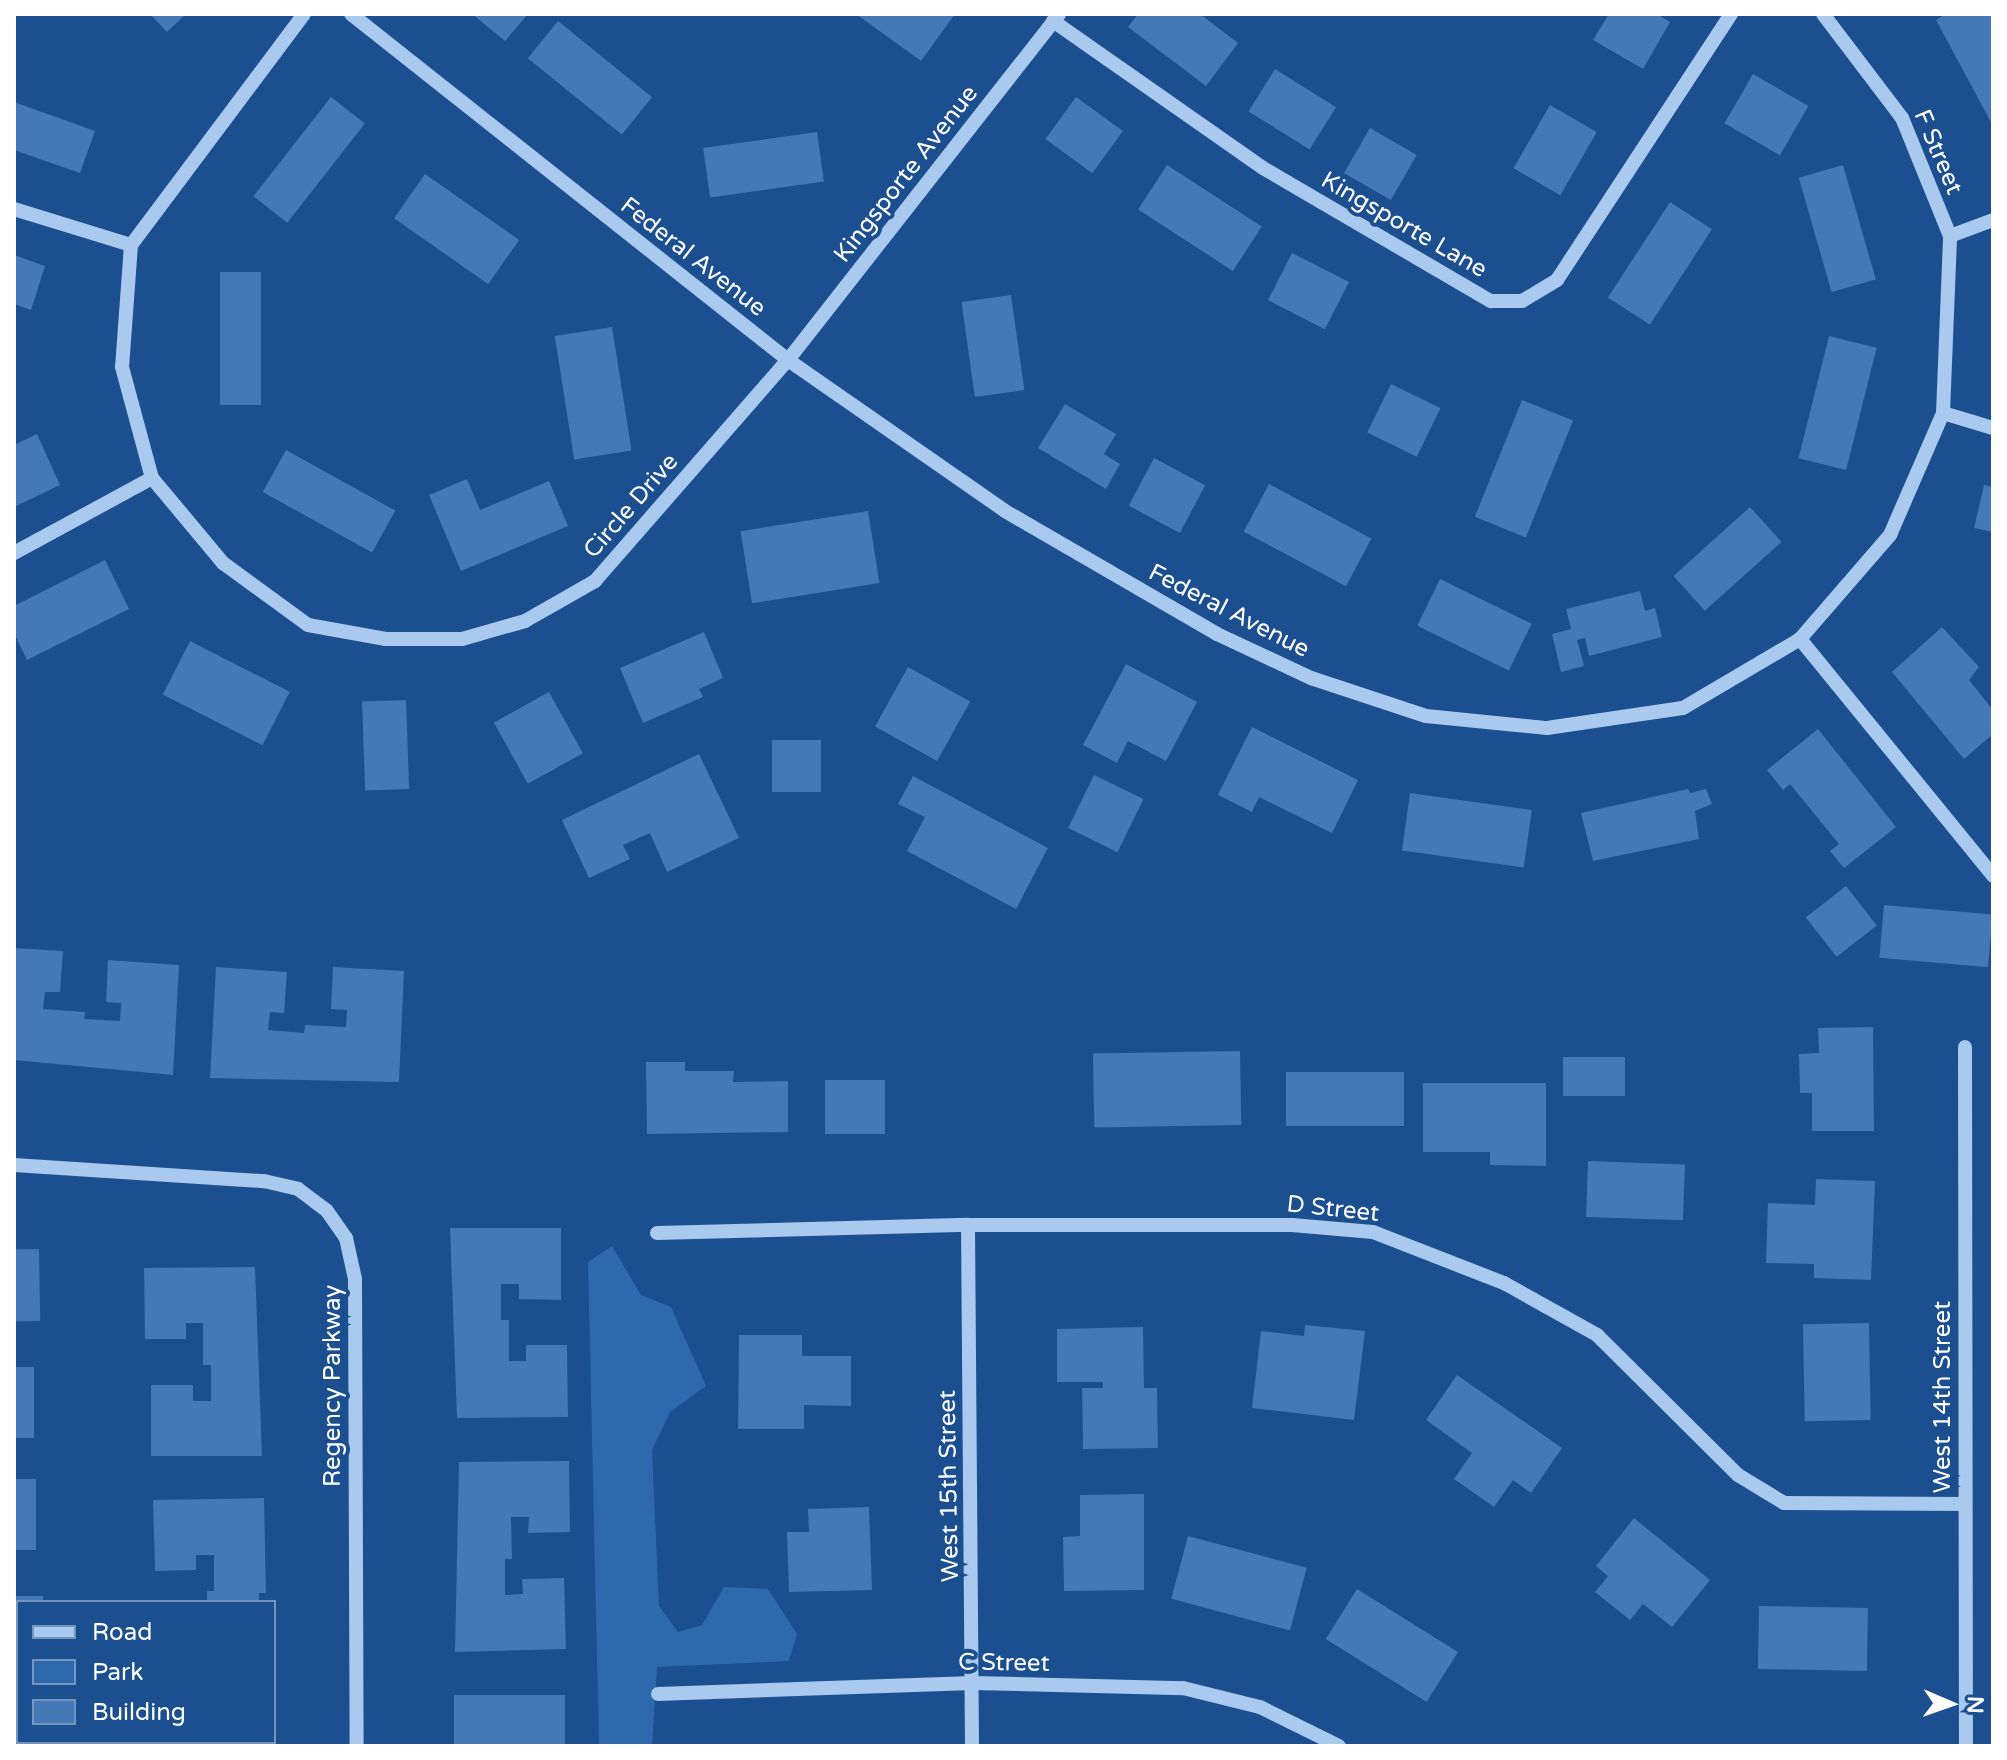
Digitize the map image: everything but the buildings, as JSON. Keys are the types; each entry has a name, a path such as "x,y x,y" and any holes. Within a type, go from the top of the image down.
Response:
{"street":[{"path":"14,209 131,245 304,14"},
{"name":"Federal Avenue","path":"351,14 788,360 1005,511 1217,634 1311,678 1426,716 1547,728 1683,708 1800,639 1890,535 1943,413 1950,236"},
{"name":"Kingsporte Lane","path":"1056,18 1263,168 1491,301 1522,301 1557,280 1731,14"},
{"name":"F Street","path":"1823,14 1902,118 1950,236"},
{"name":"Kingsporte Avenue","path":"788,360 1056,18"},
{"path":"1950,236 1993,220"},
{"name":"Circle Drive","path":"131,245 122,367 152,478 223,563 308,625 386,639 462,639 525,621 595,581 788,360"},
{"path":"1943,413 1993,428"},
{"path":"14,553 152,478"},
{"path":"1800,639 1993,876"},
{"name":"West 14th Street","path":"1965,1047 1966,1746"},
{"name":"Regency Parkway","path":"14,1165 264,1181 298,1189 327,1211 346,1238 355,1279 357,1746"},
{"name":"D Street","path":"657,1233 968,1225 1292,1225 1373,1232 1504,1283 1597,1335 1738,1475 1784,1503 1965,1504"},
{"name":"West 15th Street","path":"968,1225 972,1746"},
{"name":"C Street","path":"658,1694 973,1683 1183,1688 1260,1707 1339,1746"}],"green space":[{"path":"612,1246 641,1295 671,1307 706,1386 670,1412 652,1450 659,1606 678,1632 702,1625 724,1587 768,1589 797,1634 789,1661 657,1667 652,1746 599,1746 588,1262"}]}
